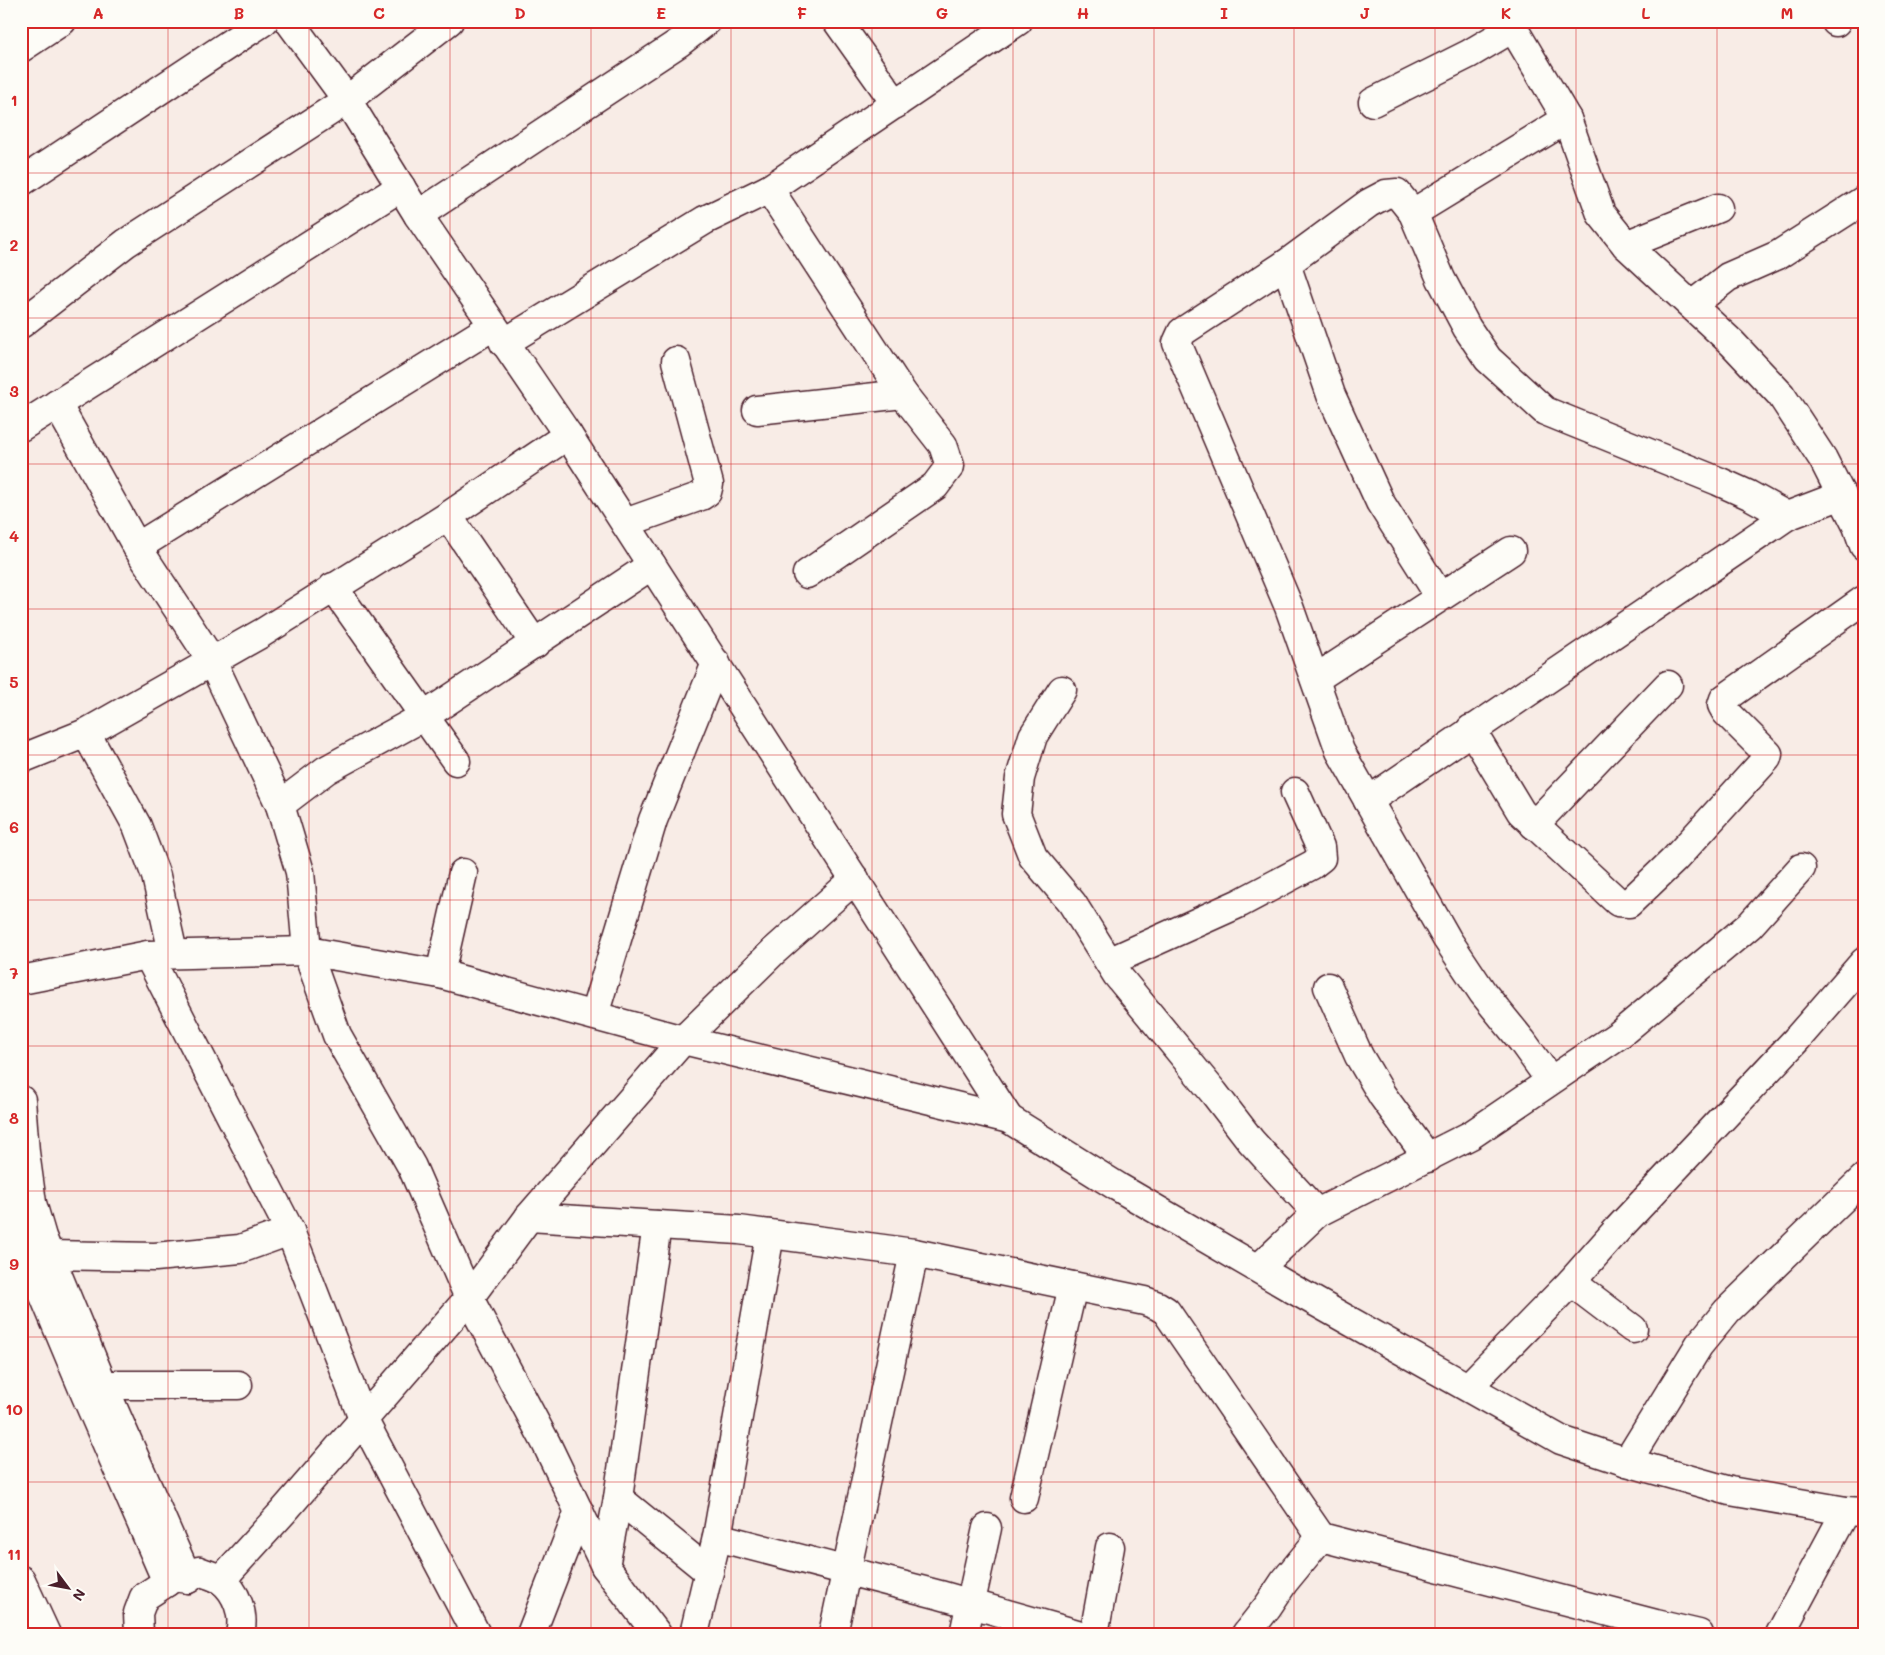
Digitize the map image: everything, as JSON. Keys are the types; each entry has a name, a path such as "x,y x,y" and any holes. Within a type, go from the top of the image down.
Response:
{"street":[{"path":"21,48 62,21"},
{"path":"21,182 264,21"},
{"path":"289,21 347,100 418,215 568,435 1009,1119"},
{"path":"21,324 126,244 347,100 449,21"},
{"path":"418,215 680,42 707,21"},
{"path":"837,21 896,104"},
{"path":"137,547 499,334 705,220 769,189 1018,21"},
{"path":"1373,102 1469,54 1511,25 1567,119 1601,214 1626,245 1732,343 1781,395 1824,459 1857,526 1864,546"},
{"path":"1413,213 1567,119"},
{"path":"21,426 401,187"},
{"path":"769,189 903,394 943,445 950,466 935,486 806,574"},
{"path":"1550,1080 1522,1041 1483,993 1447,939 1340,751 1289,607 1177,343 1182,332 1286,264 1369,203 1386,194 1397,193 1413,213 1440,279 1467,328 1488,359 1545,411 1718,481 1749,495 1786,516"},
{"path":"1692,306 1728,277 1778,255 1864,200"},
{"path":"1626,245 1718,208"},
{"path":"1286,264 1331,395 1380,502 1440,597"},
{"path":"625,523 701,496 707,492 709,484 676,361"},
{"path":"757,410 903,394"},
{"path":"57,404 103,483 137,547 212,661 280,805 300,872 307,952 337,1035 412,1167 469,1298 546,1443 606,1566 656,1634"},
{"path":"21,759 86,733 262,633 332,587 448,516 568,435"},
{"path":"1368,801 1786,516 1842,495"},
{"path":"448,516 535,644"},
{"path":"1315,679 1511,551"},
{"path":"280,805 326,770 423,717 652,565"},
{"path":"332,587 456,761"},
{"path":"1471,729 1521,812 1618,902 1629,903 1674,860 1767,758 1768,754 1726,712 1722,705 1724,699 1864,600"},
{"path":"594,1015 653,820 716,663"},
{"path":"1534,826 1668,685"},
{"path":"1062,690 1033,736 1020,778 1016,814 1033,857 1072,903 1117,976 1214,1093 1251,1141 1317,1213"},
{"path":"86,733 137,826 156,876 161,954 290,1230 363,1420 476,1634"},
{"path":"1109,962 1240,903 1312,865 1321,858 1320,848 1296,792"},
{"path":"1259,1268 1317,1213 1428,1158 1471,1134 1620,1034 1750,925 1801,868"},
{"path":"440,974 462,873"},
{"path":"221,1580 284,1512 469,1298 529,1217 683,1040 773,952 855,879"},
{"path":"21,980 161,954 307,952 440,974 683,1040 1009,1119 1118,1188 1561,1440 1628,1462 1730,1491 1855,1511 1780,1634"},
{"path":"1469,1386 1571,1282 1617,1230 1796,1040 1864,962"},
{"path":"1328,987 1360,1056 1382,1095 1428,1158"},
{"path":"21,1100 25,1152 32,1202 49,1256 103,1384 178,1581"},
{"path":"1628,1462 1699,1345 1727,1311 1864,1178"},
{"path":"529,1217 738,1230 914,1253 1145,1301 1158,1306 1166,1312 1321,1537 1699,1634"},
{"path":"606,1566 618,1498 657,1225"},
{"path":"49,1256 155,1257 240,1249 290,1230"},
{"path":"694,1634 717,1537 770,1234"},
{"path":"21,1241 86,1396 178,1581"},
{"path":"833,1634 914,1253"},
{"path":"1571,1282 1633,1329"},
{"path":"1024,1498 1073,1286"},
{"path":"103,1384 238,1385"},
{"path":"618,1498 709,1572"},
{"path":"531,1634 579,1510"},
{"path":"964,1634 987,1528"},
{"path":"717,1537 1077,1634"},
{"path":"1246,1634 1284,1582 1321,1537"},
{"path":"1094,1634 1110,1547"},
{"path":"139,1634 138,1613 144,1597 199,1571 221,1580 234,1593 240,1608 242,1626 240,1634"},
{"path":"21,1580 46,1634"}]}
